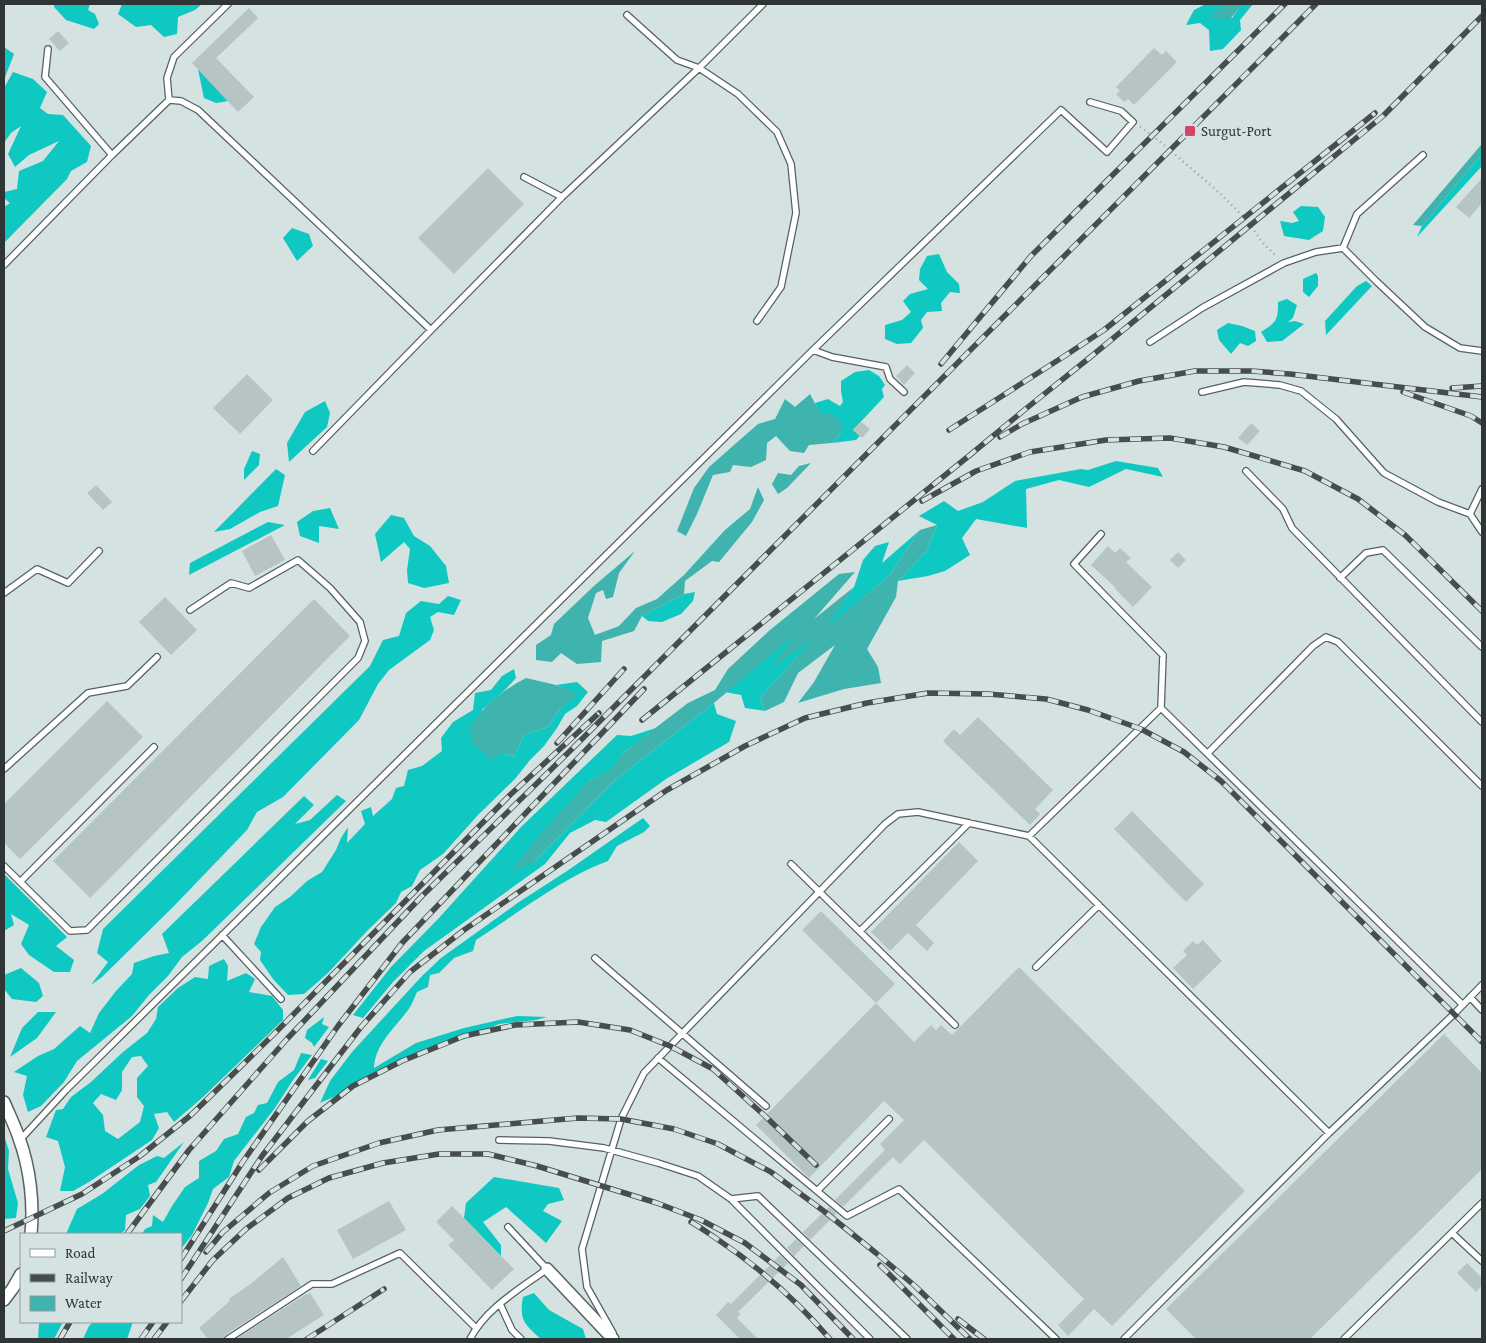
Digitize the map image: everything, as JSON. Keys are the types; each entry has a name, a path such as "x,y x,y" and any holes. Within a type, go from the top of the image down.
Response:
{"street":[{"path":"4,1102 20,1140 28,1173 33,1216 32,1233"},
{"path":"547,1269 612,1339"},
{"path":"4,1300 20,1276"}],"lane":[{"path":"169,100 167,78 174,57 228,4"},
{"path":"313,451 562,197 699,68 763,4"},
{"path":"627,16 677,60 699,68 738,94 777,132 791,164 796,213 781,287 757,321"},
{"path":"48,49 45,77 112,155"},
{"path":"4,265 169,100 181,101 198,110 431,330"},
{"path":"20,1140 66,1090 813,350 1061,110 1107,152 1133,122 1121,111 1090,102"},
{"path":"1343,248 1357,214 1423,155"},
{"path":"524,177 562,197"},
{"path":"1150,342 1202,308 1284,263 1316,252 1343,248"},
{"path":"1343,248 1425,327 1460,348 1482,351"},
{"path":"813,350 832,357 886,367 890,379 904,392"},
{"path":"1202,392 1244,382 1280,384 1300,391 1336,419 1384,473 1438,502 1470,514 1482,532"},
{"path":"1246,470 1283,509 1292,528 1482,722"},
{"path":"1470,514 1482,489"},
{"path":"1029,836 1162,708 1163,655 1074,564 1101,534"},
{"path":"1340,578 1366,553 1383,550 1482,647"},
{"path":"4,593 36,569 68,583 99,551"},
{"path":"4,866 70,932 87,930 358,658 365,641 360,622 330,588 298,560 249,588 231,583 190,610"},
{"path":"1208,753 1313,646 1326,637 1338,642 1482,786"},
{"path":"4,769 88,693 127,686 157,656"},
{"path":"1162,708 1463,1004"},
{"path":"20,882 154,747"},
{"path":"616,1339 587,1287 582,1249 621,1119 644,1073 885,824 898,814 918,812 1029,836 1329,1133"},
{"path":"860,931 969,823"},
{"path":"791,864 955,1026"},
{"path":"1036,967 1099,904"},
{"path":"222,935 280,999"},
{"path":"595,958 766,1106"},
{"path":"1124,1339 1329,1133 1482,985"},
{"path":"1470,998 1482,1010"},
{"path":"658,1058 847,1216 900,1189 1056,1339"},
{"path":"817,1191 888,1119"},
{"path":"499,1140 549,1141 604,1148 698,1176 731,1199 870,1339"},
{"path":"731,1199 758,1196 907,1339"},
{"path":"1344,1339 1482,1202"},
{"path":"470,1339 476,1328 500,1304 547,1269 508,1227"},
{"path":"1452,1233 1482,1261"},
{"path":"228,1339 312,1284 332,1284 400,1253 476,1328"},
{"path":"500,1304 512,1330 521,1339"}],"path":[{"path":"1133,122 1152,135 1214,187 1245,218 1264,243 1284,263"}],"shaded area":[{"path":"54,4 90,4 88,10 95,14 99,24 94,29 66,20 54,7"},
{"path":"122,4 202,4 195,10 178,17 177,34 164,37 151,25 136,27 118,14"},
{"path":"1206,4 1227,4 1225,6 1232,18 1242,4 1253,4 1240,20 1241,30 1223,49 1210,51 1209,30 1200,23 1186,25 1194,10"},
{"path":"4,47 14,54 4,80"},
{"path":"198,69 228,101 216,103 204,98"},
{"path":"13,72 33,79 47,92 40,108 48,114 63,115 91,146 87,162 71,171 67,179 4,243 4,207 10,203 4,198 4,192 17,189 19,171 43,161 59,141 29,155 15,167 8,154 21,126 11,133 4,143 4,88"},
{"path":"1482,154 1482,166 1417,237 1422,226"},
{"path":"1301,206 1318,207 1325,217 1323,231 1309,240 1284,236 1280,221 1292,223 1299,221 1293,212"},
{"path":"292,228 309,234 313,246 297,261 283,238"},
{"path":"939,254 947,272 959,284 960,293 950,292 941,303 942,311 927,312 921,320 923,328 911,343 897,344 885,339 885,325 902,320 911,312 903,301 910,294 928,289 919,280 920,269 927,256"},
{"path":"1316,273 1318,276 1318,286 1309,297 1303,292 1303,279"},
{"path":"1366,281 1372,286 1326,335 1325,321 1357,286"},
{"path":"1287,299 1297,305 1293,318 1288,322 1295,321 1304,324 1282,341 1267,342 1261,332 1276,320 1278,302"},
{"path":"1228,323 1255,331 1256,341 1248,346 1240,343 1231,354 1219,340 1217,330"},
{"path":"869,370 879,376 885,385 882,389 884,397 853,430 860,436 856,440 832,443 842,432 820,414 815,403 828,399 840,406 843,402 841,381 855,372"},
{"path":"325,401 330,413 327,427 289,462 287,443 305,412"},
{"path":"252,451 260,454 259,465 244,480 244,469"},
{"path":"1116,461 1158,468 1163,477 1126,469 1089,487 1059,480 1026,489 1027,528 976,519 962,538 970,555 945,571 898,581 926,552 937,525 919,516 944,501 958,511 983,502 1015,481 1081,469 1088,470"},
{"path":"276,469 285,475 278,506 260,512 230,529 214,532"},
{"path":"330,508 339,529 319,526 319,543 300,536 297,522 313,511"},
{"path":"391,515 404,518 414,536 430,546 446,566 449,583 424,588 408,583 407,570 410,549 404,542 381,562 375,534"},
{"path":"268,522 285,525 189,575 190,563"},
{"path":"920,530 889,576 824,630 854,587 863,560 875,546 889,542 882,563"},
{"path":"695,592 693,601 681,614 662,622 648,621 642,616 684,594"},
{"path":"448,596 461,600 454,615 438,612 430,617 434,630 430,640 389,670 378,684 359,720 283,797 257,812 247,830 173,907 102,977 91,985 108,962 97,953 103,929 370,666 383,640 399,636 406,613 421,601 439,604"},
{"path":"799,631 772,667 817,635 760,698 765,711 745,708 741,695 725,692"},
{"path":"514,669 516,678 482,710 502,753 514,757 524,735 548,727 560,709 577,694 556,685 577,682 588,692 577,706 565,714 544,746 515,779 478,815 443,854 420,870 412,886 401,892 396,903 328,973 304,994 288,995 273,979 260,960 261,952 254,944 261,927 275,907 290,897 307,881 322,872 348,827 347,843 365,824 361,811 371,807 373,816 392,799 396,788 404,786 408,770 422,766 442,751 441,738 453,722 473,710 475,693 491,690 502,676"},
{"path":"714,703 717,714 736,721 729,742 666,779 606,822 595,820 570,833 545,864 424,951 393,982 363,1018 353,1015 391,967 438,919 522,826 617,735 631,736 656,728 624,752 611,770 590,780 533,863 614,781"},
{"path":"337,795 346,801 202,941 182,957 168,976 132,1016 77,1061 64,1082 41,1106 28,1112 23,1095 27,1076 14,1072 38,1056 54,1049 80,1026 90,1033 99,1013 132,974 134,963 169,953 162,934 304,796 314,805 295,824 310,820"},
{"path":"643,818 650,826 644,832 617,846 608,861 557,886 476,940 473,951 454,958 439,973 430,975 428,987 417,992 409,1008 386,1037 378,1051 374,1068 416,1043 464,1028 517,1016 547,1017 499,1024 464,1039 437,1045 371,1076 343,1093 320,1103 330,1081 352,1052 441,958 519,902"},
{"path":"4,874 67,937 56,946 74,960 70,972 54,972 29,955 21,944 29,925 11,914 14,925 4,931"},
{"path":"224,959 228,966 227,981 246,973 255,979 249,992 272,996 283,1010 283,1020 202,1098 174,1122 167,1112 154,1114 159,1128 152,1140 73,1191 60,1191 65,1167 58,1141 46,1137 56,1110 63,1109 71,1097 147,1033 156,1019 158,1007 178,988 195,977 208,979 209,966","holes":["141,1056 148,1066 137,1078 137,1097 144,1106 140,1122 118,1139 105,1131 103,1115 93,1103 101,1094 116,1100 122,1090 122,1072 132,1057"]},
{"path":"21,968 39,983 43,996 36,1002 12,999 4,989 4,975"},
{"path":"38,1012 56,1012 37,1038 10,1057 22,1028"},
{"path":"324,1017 322,1024 329,1027 314,1047 305,1038 307,1030"},
{"path":"301,1053 312,1055 275,1108 234,1161 229,1177 213,1189 192,1235 182,1248 182,1233 143,1233 145,1229 152,1226 153,1215 163,1222 185,1187 199,1178 199,1161 216,1151 224,1139 238,1134 246,1117 254,1113 258,1105 267,1103 278,1082 294,1070"},
{"path":"321,1059 328,1061 315,1078 308,1080"},
{"path":"4,1135 9,1151 8,1169 18,1203 16,1218 4,1219"},
{"path":"184,1142 156,1182 148,1185 150,1196 140,1209 126,1215 125,1230 121,1233 66,1233 77,1209 102,1194 139,1165 157,1156 164,1158"},
{"path":"494,1177 559,1188 564,1200 548,1204 543,1211 562,1221 546,1243 506,1207 483,1222 501,1245 501,1256 464,1218 466,1203"},
{"path":"534,1293 549,1310 583,1329 586,1339 541,1339 530,1329 522,1316 523,1297"},
{"path":"62,1323 54,1339 38,1339 39,1324"},
{"path":"92,1323 133,1323 127,1339 83,1339"}],"water":[{"path":"1227,4 1242,4 1228,19 1224,20 1208,16"},
{"path":"1482,141 1482,154 1422,226 1413,225 1481,145"},
{"path":"810,394 820,413 830,413 841,422 842,432 832,443 809,445 804,453 790,451 776,436 767,443 766,460 751,467 733,465 730,472 713,475 686,536 677,531 694,488 709,467 758,424 775,419 785,399 795,407"},
{"path":"811,463 787,488 778,494 772,484 778,473 791,475 799,466"},
{"path":"758,487 764,500 752,522 719,562 712,561 685,581 684,594 642,616 634,631 602,641 601,662 577,664 561,653 552,662 536,660 536,645 551,635 554,624 595,585 635,551 619,573 613,597 606,599 603,590 596,593 588,618 595,635 619,626 636,608 657,599 684,575 725,530 750,509"},
{"path":"937,525 926,552 898,581 896,597 867,649 878,667 881,683 844,689 798,703 814,682 835,645 798,673 784,702 765,711 760,698 815,637 770,669 797,633 714,703 614,781 533,863 511,870 542,832 590,780 610,770 624,752 688,703 715,690 728,669 770,630 839,574 855,572 814,619 854,587 826,628 889,576 920,530"},
{"path":"526,678 556,685 578,694 560,709 548,727 524,735 514,757 502,753 491,760 473,744 469,728 494,699"}],"building":[{"path":"249,8 258,18 216,58 254,97 238,112 192,63"},
{"path":"58,31 69,43 60,51 49,39"},
{"path":"1154,48 1162,55 1166,51 1177,62 1134,105 1128,99 1124,102 1116,94 1120,91 1116,87"},
{"path":"488,168 524,204 454,274 418,238"},
{"path":"1482,178 1482,203 1469,218 1456,207"},
{"path":"907,365 915,373 904,385 896,376"},
{"path":"247,374 273,400 240,434 213,408"},
{"path":"861,422 870,429 862,438 853,430"},
{"path":"1251,423 1260,431 1247,445 1238,438"},
{"path":"96,485 112,502 103,510 87,493"},
{"path":"271,535 285,560 255,576 242,551"},
{"path":"1108,546 1115,553 1120,548 1131,558 1126,562 1152,587 1133,607 1091,565"},
{"path":"1178,552 1186,560 1178,568 1170,560"},
{"path":"165,597 197,630 171,655 139,622"},
{"path":"314,599 350,636 90,898 53,861"},
{"path":"107,701 143,737 20,859 4,843 4,804"},
{"path":"978,717 1053,790 1035,809 1040,814 1030,825 943,741 954,729 960,735"},
{"path":"1132,811 1204,884 1186,902 1114,829"},
{"path":"959,842 978,861 916,925 934,943 927,951 908,933 890,951 871,932"},
{"path":"821,911 895,984 876,1003 802,930"},
{"path":"1203,940 1222,961 1193,989 1173,968 1187,955 1183,951 1193,941 1197,945"},
{"path":"1019,967 1245,1191 1112,1326 1094,1309 1068,1336 1058,1325 1084,1299 924,1140 900,1164 893,1157 843,1207 835,1200 885,1150 880,1144 904,1120 884,1101 809,1178 756,1125 876,1003 914,1042 931,1025 936,1030 941,1025 952,1035"},
{"path":"1444,1034 1482,1073 1482,1169 1310,1339 1196,1339 1166,1309"},
{"path":"389,1201 406,1230 353,1259 337,1230"},
{"path":"452,1206 514,1269 492,1290 448,1245 454,1240 436,1222"},
{"path":"829,1207 837,1213 810,1240 803,1232"},
{"path":"796,1239 804,1246 794,1256 787,1248"},
{"path":"780,1255 788,1263 738,1312 741,1314 737,1318 758,1339 740,1339 716,1315 728,1302 731,1304"},
{"path":"283,1257 301,1286 225,1335 223,1339 208,1339 199,1328 230,1301 229,1299"},
{"path":"1467,1263 1482,1278 1482,1285 1476,1292 1457,1273"},
{"path":"310,1293 324,1315 286,1339 236,1339 306,1294"}],"railway":[{"path":"941,364 1031,256 1285,4"},
{"path":"128,1233 189,1150 287,1039 422,896 573,748 1316,4"},
{"path":"642,720 1088,359 1383,116 1482,16"},
{"path":"949,430 1104,330 1375,113"},
{"path":"1000,437 1022,424 1082,397 1139,381 1195,371 1251,371 1290,374 1482,397"},
{"path":"1452,388 1482,386"},
{"path":"1403,392 1471,416 1482,423"},
{"path":"922,501 976,471 1030,452 1106,440 1170,438 1224,447 1305,471 1358,499 1405,535 1482,611"},
{"path":"557,743 624,669"},
{"path":"182,1257 242,1163 338,1026 402,943 644,689"},
{"path":"182,1277 262,1156 361,1027 410,972 464,930 667,790 745,746 805,718 867,703 928,693 988,694 1046,699 1088,710 1141,729 1184,752 1221,781 1482,1042"},
{"path":"4,1231 82,1194 140,1156 191,1115 275,1033 510,795 599,713"},
{"path":"259,1170 308,1121 353,1086 402,1061 464,1036 515,1025 578,1022 630,1030 670,1046 713,1069 816,1165"},
{"path":"206,1252 223,1232 269,1193 313,1166 379,1143 438,1130 578,1118 621,1119 674,1129 718,1144 771,1172 876,1253 915,1286 970,1339"},
{"path":"182,1300 213,1260 246,1229 288,1198 329,1178 383,1163 439,1154 488,1154 537,1166 657,1203 701,1220 745,1243 801,1285 853,1339"},
{"path":"691,1222 763,1273 791,1298 830,1339"},
{"path":"880,1265 954,1339"},
{"path":"307,1339 384,1289"},
{"path":"958,1319 984,1339"},
{"path":"60,1339 69,1323"},
{"path":"141,1339 152,1323"},
{"path":"154,1339 166,1323"}],"place":[{"name":"Surgut-Port","path":"1190,131"}]}
